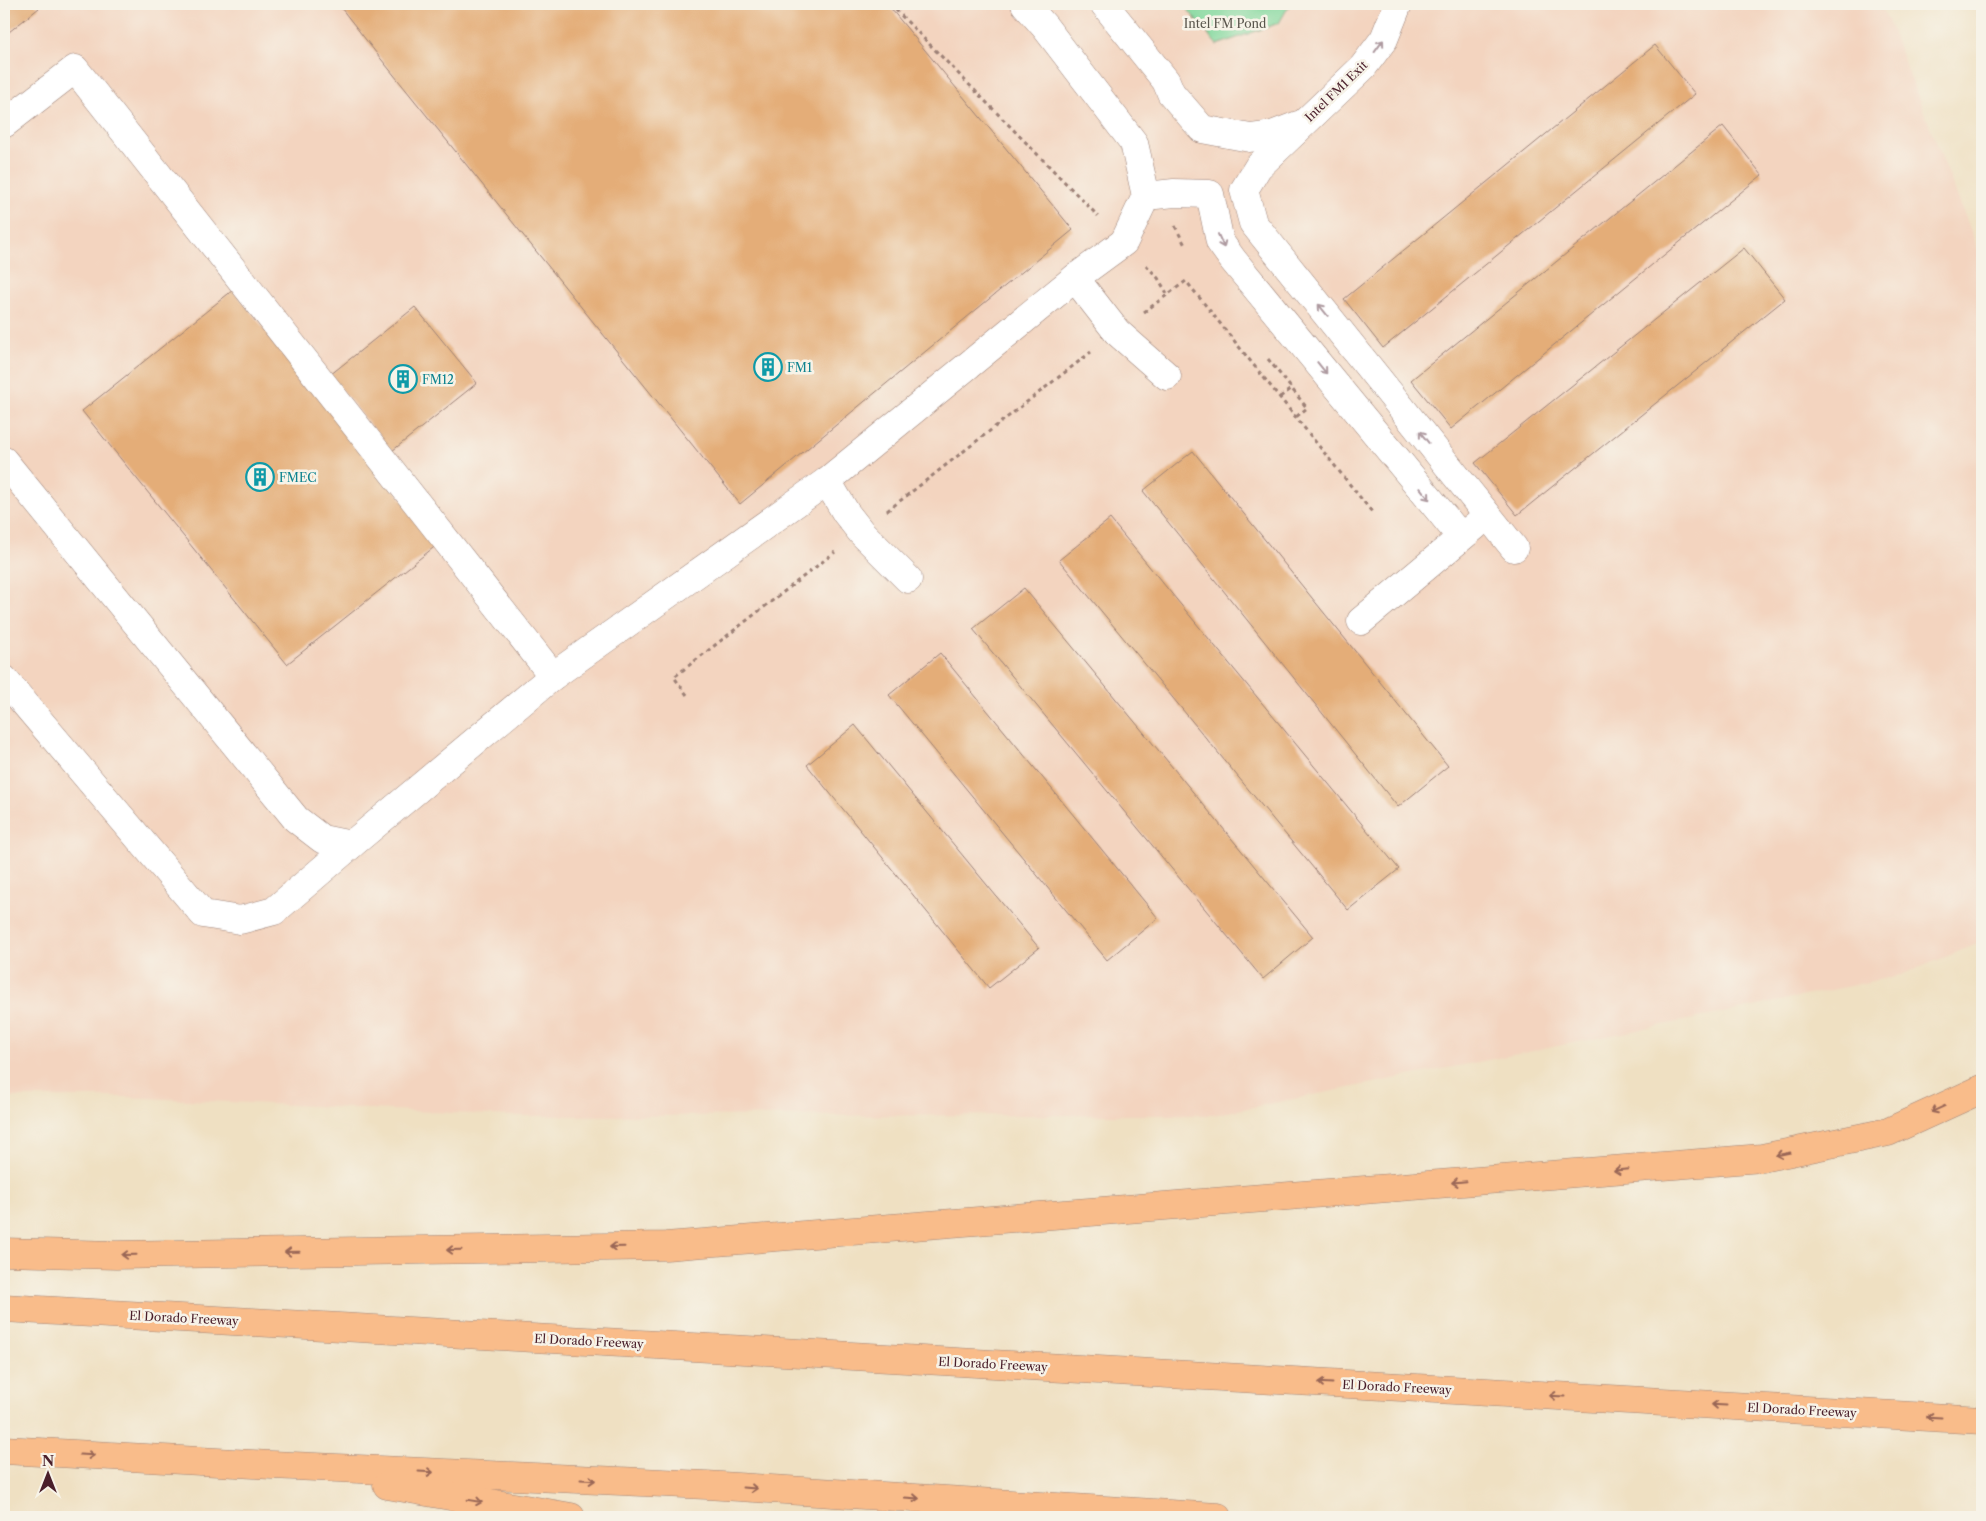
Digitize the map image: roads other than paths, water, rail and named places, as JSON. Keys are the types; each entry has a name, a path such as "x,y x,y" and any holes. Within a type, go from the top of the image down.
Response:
{"highway":[{"path":"4,1252 116,1255 666,1246 1752,1159 1888,1132 1982,1089"},
{"name":"El Dorado Freeway","path":"4,1308 1982,1420"},
{"path":"4,1450 272,1465 706,1485 1218,1517"},
{"path":"272,1465 571,1517"}],"lane":[{"path":"4,679 203,914 240,920 274,911 552,676 827,482 1075,278 1124,242 1146,196 1134,143 1025,4"},
{"path":"1104,4 1166,81 1171,93 1202,129 1250,138 1272,135 1302,124"},
{"name":"Intel FM1 Exit","path":"1398,4 1384,38 1363,67 1258,167 1244,190 1253,223 1514,548"},
{"path":"4,124 75,69 552,676"},
{"path":"1146,196 1174,193 1210,194 1220,242 1233,260 1461,537"},
{"path":"1075,278 1117,332 1167,376"},
{"path":"4,461 296,819 322,839 351,845"},
{"path":"827,482 846,514 861,532 908,579"},
{"path":"1361,621 1488,515"}],"place":[{"name":"FM1","path":"768,367"},
{"name":"FM12","path":"403,379"},
{"name":"FMEC","path":"260,477"}],"park label":[{"name":"Intel FM Pond","path":"1225,23"}]}
